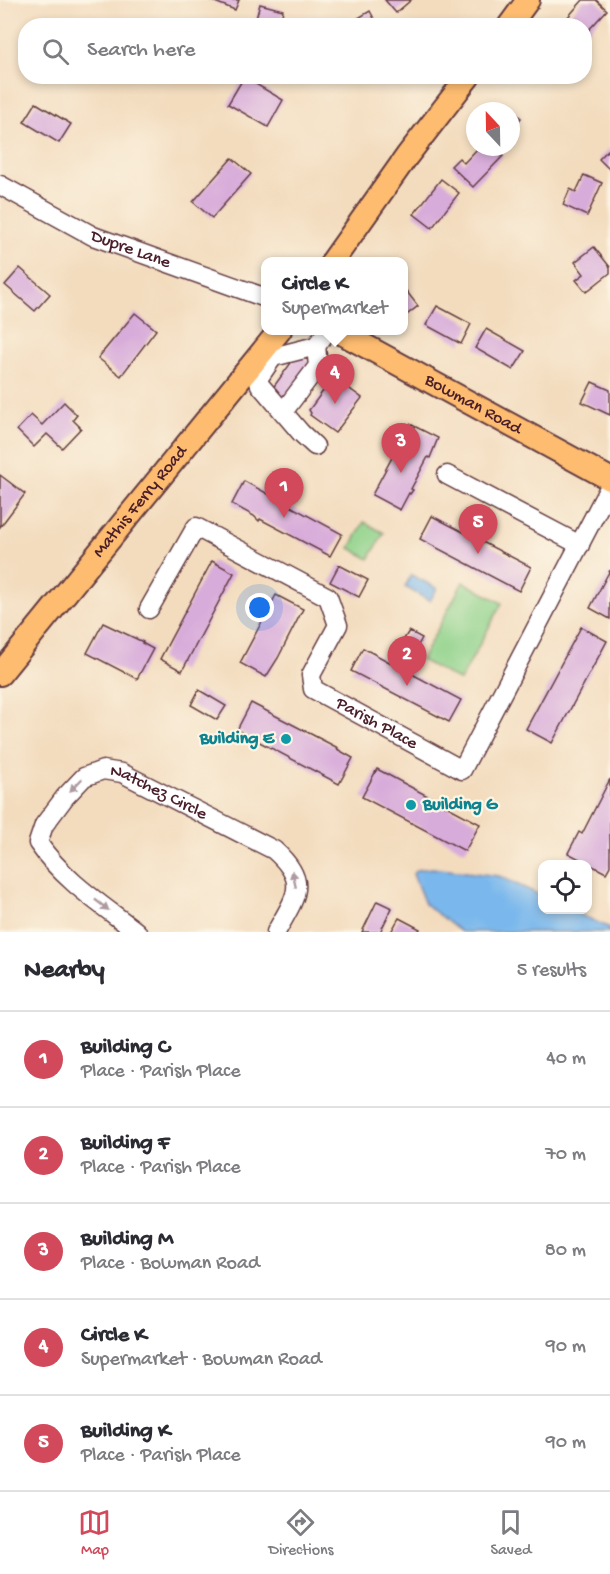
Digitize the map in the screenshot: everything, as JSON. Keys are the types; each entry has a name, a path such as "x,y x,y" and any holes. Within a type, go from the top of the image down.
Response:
{"main road":[{"path":"514,18 528,0"},
{"path":"335,257 407,156 463,84"},
{"name":"Mathis Ferry Road","path":"0,674 269,353 278,335"},
{"name":"Bowman Road","path":"345,335 610,479"}],"street":[{"name":"Dupre Lane","path":"0,185 93,236 261,296"},
{"path":"283,411 318,366 316,346 324,335"},
{"path":"315,446 260,385 258,379 269,353 316,346"},
{"path":"447,475 580,545"},
{"name":"Parish Place","path":"149,609 196,527 328,597 338,625 311,675 313,689 462,770 610,486"},
{"name":"Natchez Circle","path":"137,932 67,878 51,863 38,843 44,825 65,796 84,777 103,770 122,773 274,850 290,864 295,880 296,896 276,932"}],"green space":[{"path":"364,522 384,533 369,559 350,548"},
{"path":"463,582 502,603 460,681 421,660"}],"water":[{"path":"411,575 437,588 430,601 405,587"},
{"path":"432,868 499,876 538,894 538,914 579,914 610,928 610,932 461,932 425,904 413,874 416,870"}],"building":[{"path":"210,0 239,0 235,10"},
{"path":"385,0 411,0 396,13"},
{"path":"583,0 596,0 607,10 592,26 592,18 567,18"},
{"path":"260,4 283,10 282,18 256,18"},
{"path":"370,11 374,18 358,18"},
{"path":"240,84 256,84 283,100 268,127 228,104"},
{"path":"36,103 71,124 59,143 24,122"},
{"path":"610,148 610,170 599,159"},
{"path":"471,156 503,156 473,187 451,166 459,158 464,163"},
{"path":"232,158 251,174 212,218 193,202"},
{"path":"584,175 602,183 587,216 563,205 570,189 576,192"},
{"path":"441,179 459,193 432,228 414,214"},
{"path":"594,247 610,267 610,273 586,292 576,280 584,274 575,262"},
{"path":"20,268 50,294 35,311 5,285"},
{"path":"408,293 418,306 408,314"},
{"path":"437,306 471,324 461,344 426,325"},
{"path":"135,313 156,330 121,376 98,358"},
{"path":"486,329 525,351 513,370 475,348"},
{"path":"298,353 313,364 287,400 272,389"},
{"path":"332,379 334,381 336,379 362,398 335,433 310,415 309,410"},
{"path":"592,382 610,390 610,415 582,402"},
{"path":"64,402 77,415 73,420 81,428 62,448 47,434 34,447 17,430 31,415 42,425"},
{"path":"410,424 438,438 430,458 428,457 411,489 413,490 400,510 372,495"},
{"path":"0,475 25,494 0,527"},
{"path":"244,481 342,534 330,556 260,519 259,521 232,504"},
{"path":"432,516 531,567 519,591 420,539"},
{"path":"212,561 234,573 182,671 160,659"},
{"path":"339,565 368,580 359,597 330,582"},
{"path":"610,570 610,619 590,608"},
{"path":"276,595 303,609 266,677 240,663"},
{"path":"103,623 153,649 137,679 87,653"},
{"path":"581,627 607,641 552,743 526,729"},
{"path":"409,631 422,638 417,647 404,639"},
{"path":"363,648 461,700 449,722 351,671"},
{"path":"199,690 226,706 217,720 191,705"},
{"name":"Building E","path":"251,703 353,758 339,784 237,730"},
{"name":"Building G","path":"377,769 480,824 465,851 362,797"},
{"path":"610,779 610,866 606,873 592,866 592,860 581,860 568,853 579,832 582,834"},
{"path":"377,901 392,908 380,932 362,932"},
{"path":"399,918 420,929 418,932 391,932"}],"place":[{"name":"Circle K","path":"335,404"},
{"name":"Building M","path":"401,473"},
{"name":"Building C","path":"284,518"},
{"name":"Building K","path":"478,554"},
{"name":"Building F","path":"407,686"},
{"name":"Building E","path":"286,739"},
{"name":"Building G","path":"411,805"}]}
